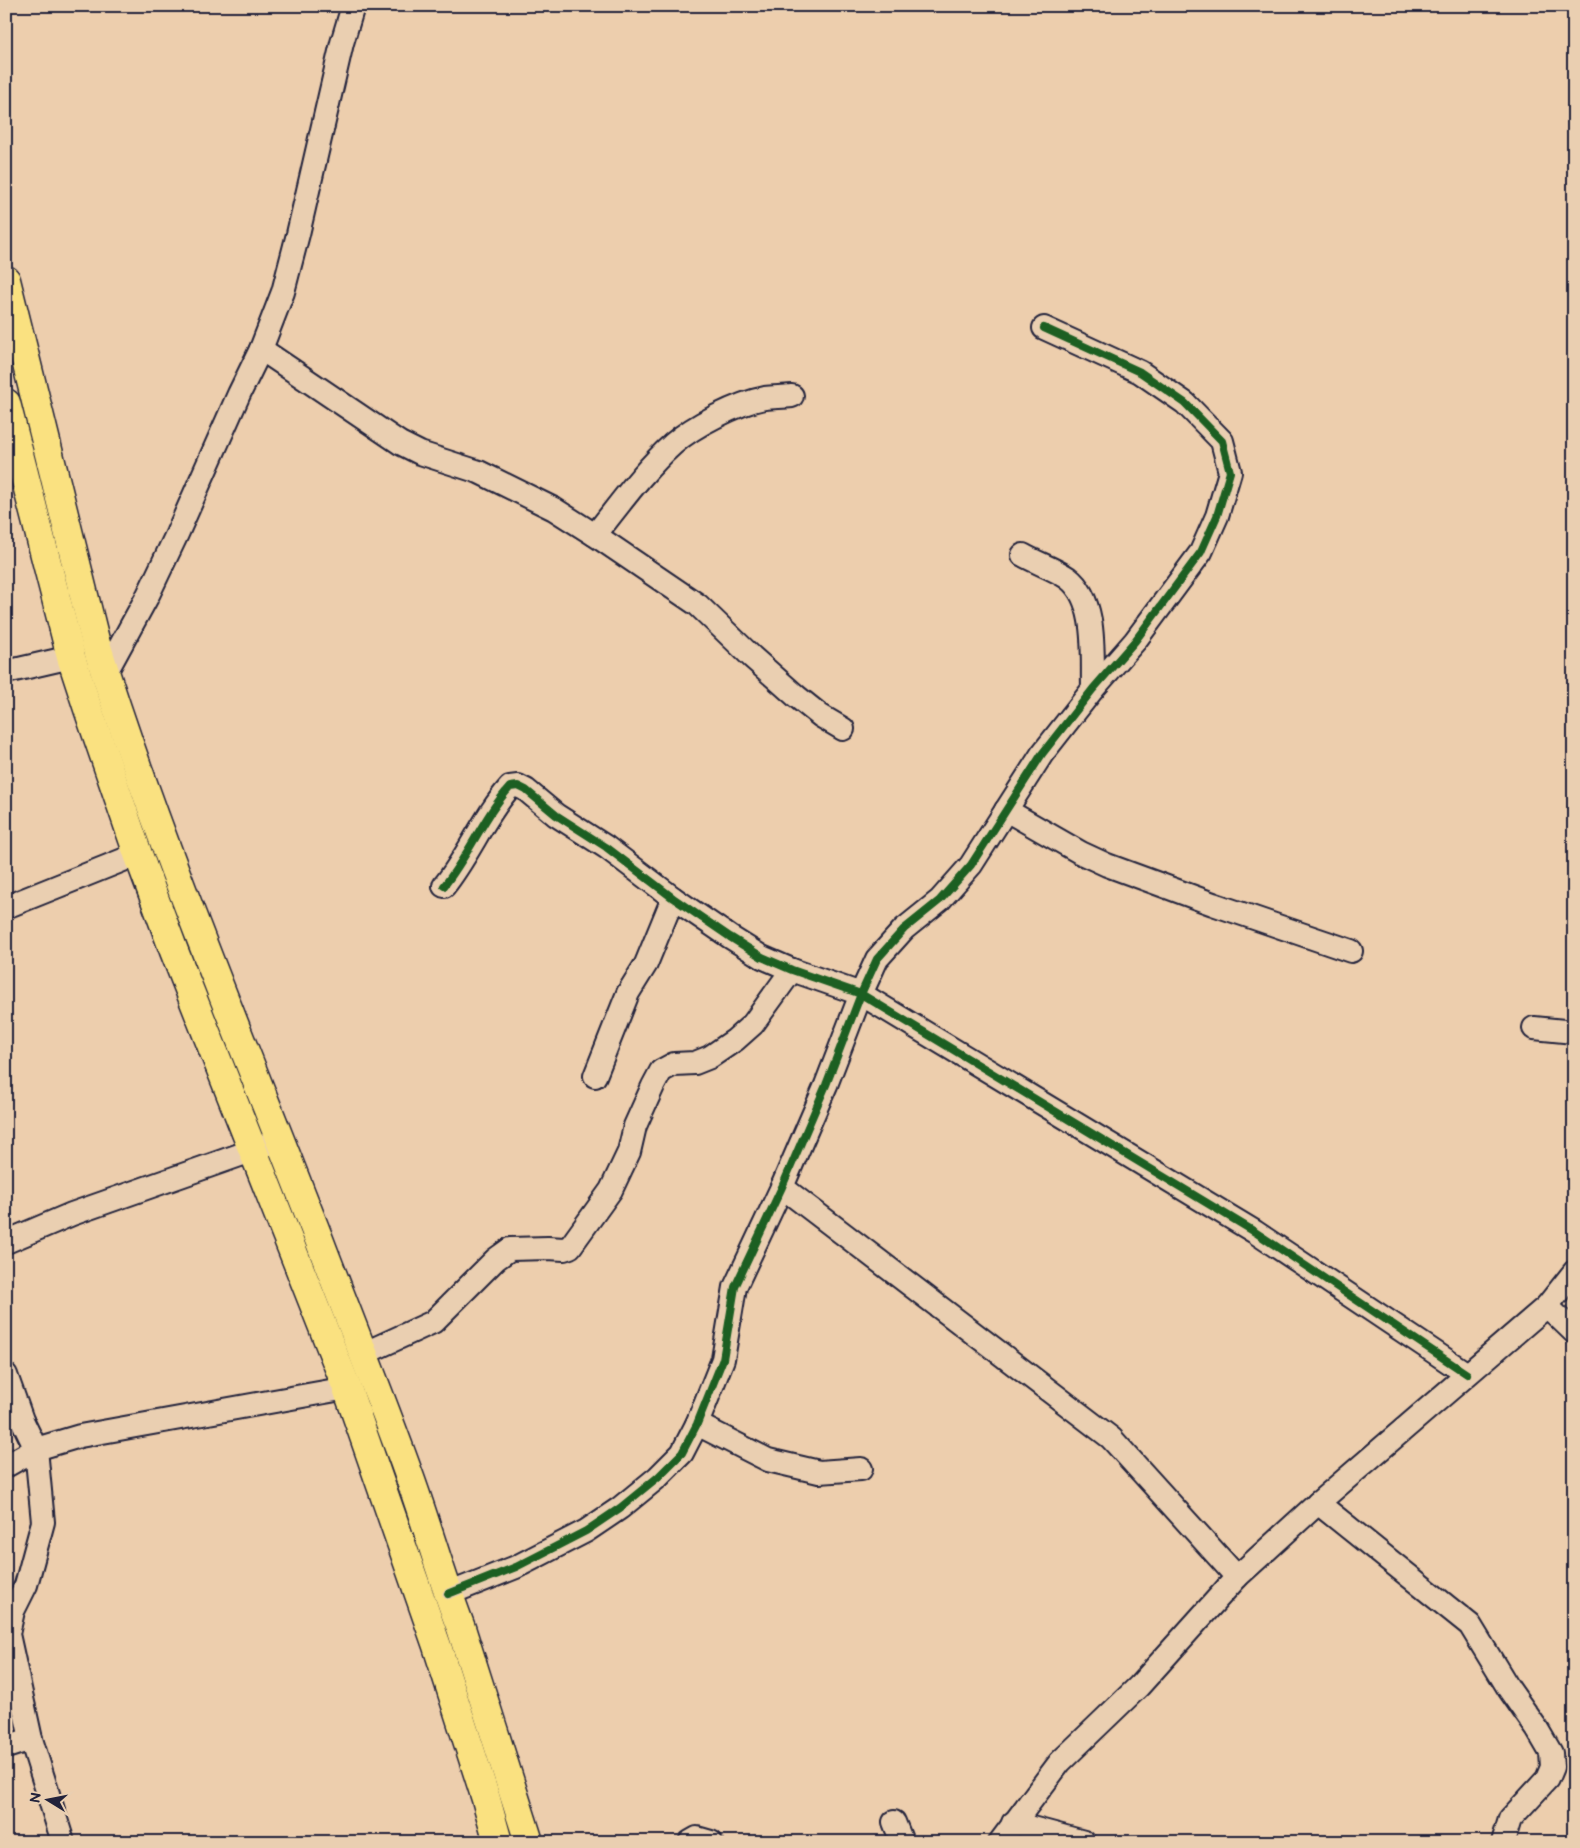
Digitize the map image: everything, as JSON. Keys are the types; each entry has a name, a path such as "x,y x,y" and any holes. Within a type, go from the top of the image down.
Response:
{"highway":[{"path":"6,280 57,490 105,674 154,818 201,942 280,1139 410,1478 461,1628 529,1842"},
{"path":"6,403 71,657 138,854 174,951 348,1388 437,1646 498,1842"}],"street":[{"path":"105,674 147,598 261,349 282,292 298,234 342,43 353,6"},
{"path":"448,1594 516,1567 586,1531 620,1508 658,1477 682,1453 697,1424 723,1359 735,1287 782,1187 826,1085 861,994 877,960 904,928 940,900 971,865 1042,754 1093,689 1135,641 1201,552 1217,516 1230,472 1222,441 1185,403 1140,372 1044,328"},
{"path":"261,349 400,443 420,453 479,472 554,509 595,535 698,605 796,696 821,716 843,730"},
{"path":"595,535 648,468 673,444 695,428 732,410 764,398 792,396"},
{"path":"1023,555 1069,579 1082,596 1091,620 1093,689"},
{"path":"6,672 71,657"},
{"path":"444,886 500,798 510,787 518,786 526,790 556,815 606,847 672,898 762,957 792,970 861,994 1255,1232 1467,1374"},
{"path":"1006,810 1081,853 1107,865 1213,904 1351,951"},
{"path":"6,907 138,854"},
{"path":"595,1076 628,993 646,964 672,898"},
{"path":"363,1354 433,1322 496,1259 510,1250 564,1249 570,1247 610,1190 629,1152 635,1126 662,1071 674,1064 694,1063 702,1060 735,1040 752,1024 792,970"},
{"path":"1534,1028 1574,1032"},
{"path":"6,1242 72,1214 254,1150 280,1139"},
{"path":"782,1187 1111,1438 1237,1577"},
{"path":"1000,1842 1060,1762 1139,1686 1237,1577 1318,1503 1547,1306 1574,1272"},
{"path":"1547,1306 1574,1332"},
{"path":"6,1375 22,1420 36,1449 43,1522 26,1585 13,1611 8,1634 31,1739 62,1842"},
{"path":"6,1466 36,1449 80,1436 348,1388"},
{"path":"697,1424 768,1460 819,1472 861,1469"},
{"path":"1318,1503 1470,1626 1538,1729 1551,1753 1552,1767 1547,1778 1510,1819 1503,1842"},
{"path":"6,1747 31,1739"},
{"path":"1013,1823 1084,1842"},
{"path":"690,1842 697,1838 711,1842"}],"cycle path":[{"path":"448,1594 516,1567 586,1531 620,1508 658,1477 682,1453 697,1424 723,1359 735,1287 782,1187 877,959 904,929 940,900 971,865 1042,754 1093,689 1135,641 1201,552 1217,516 1230,472 1222,441 1185,403 1140,372 1044,328"},
{"path":"444,886 501,798 510,787 518,786 526,790 556,815 606,847 673,898 762,957 792,970 861,994 1255,1232 1467,1374"}]}
